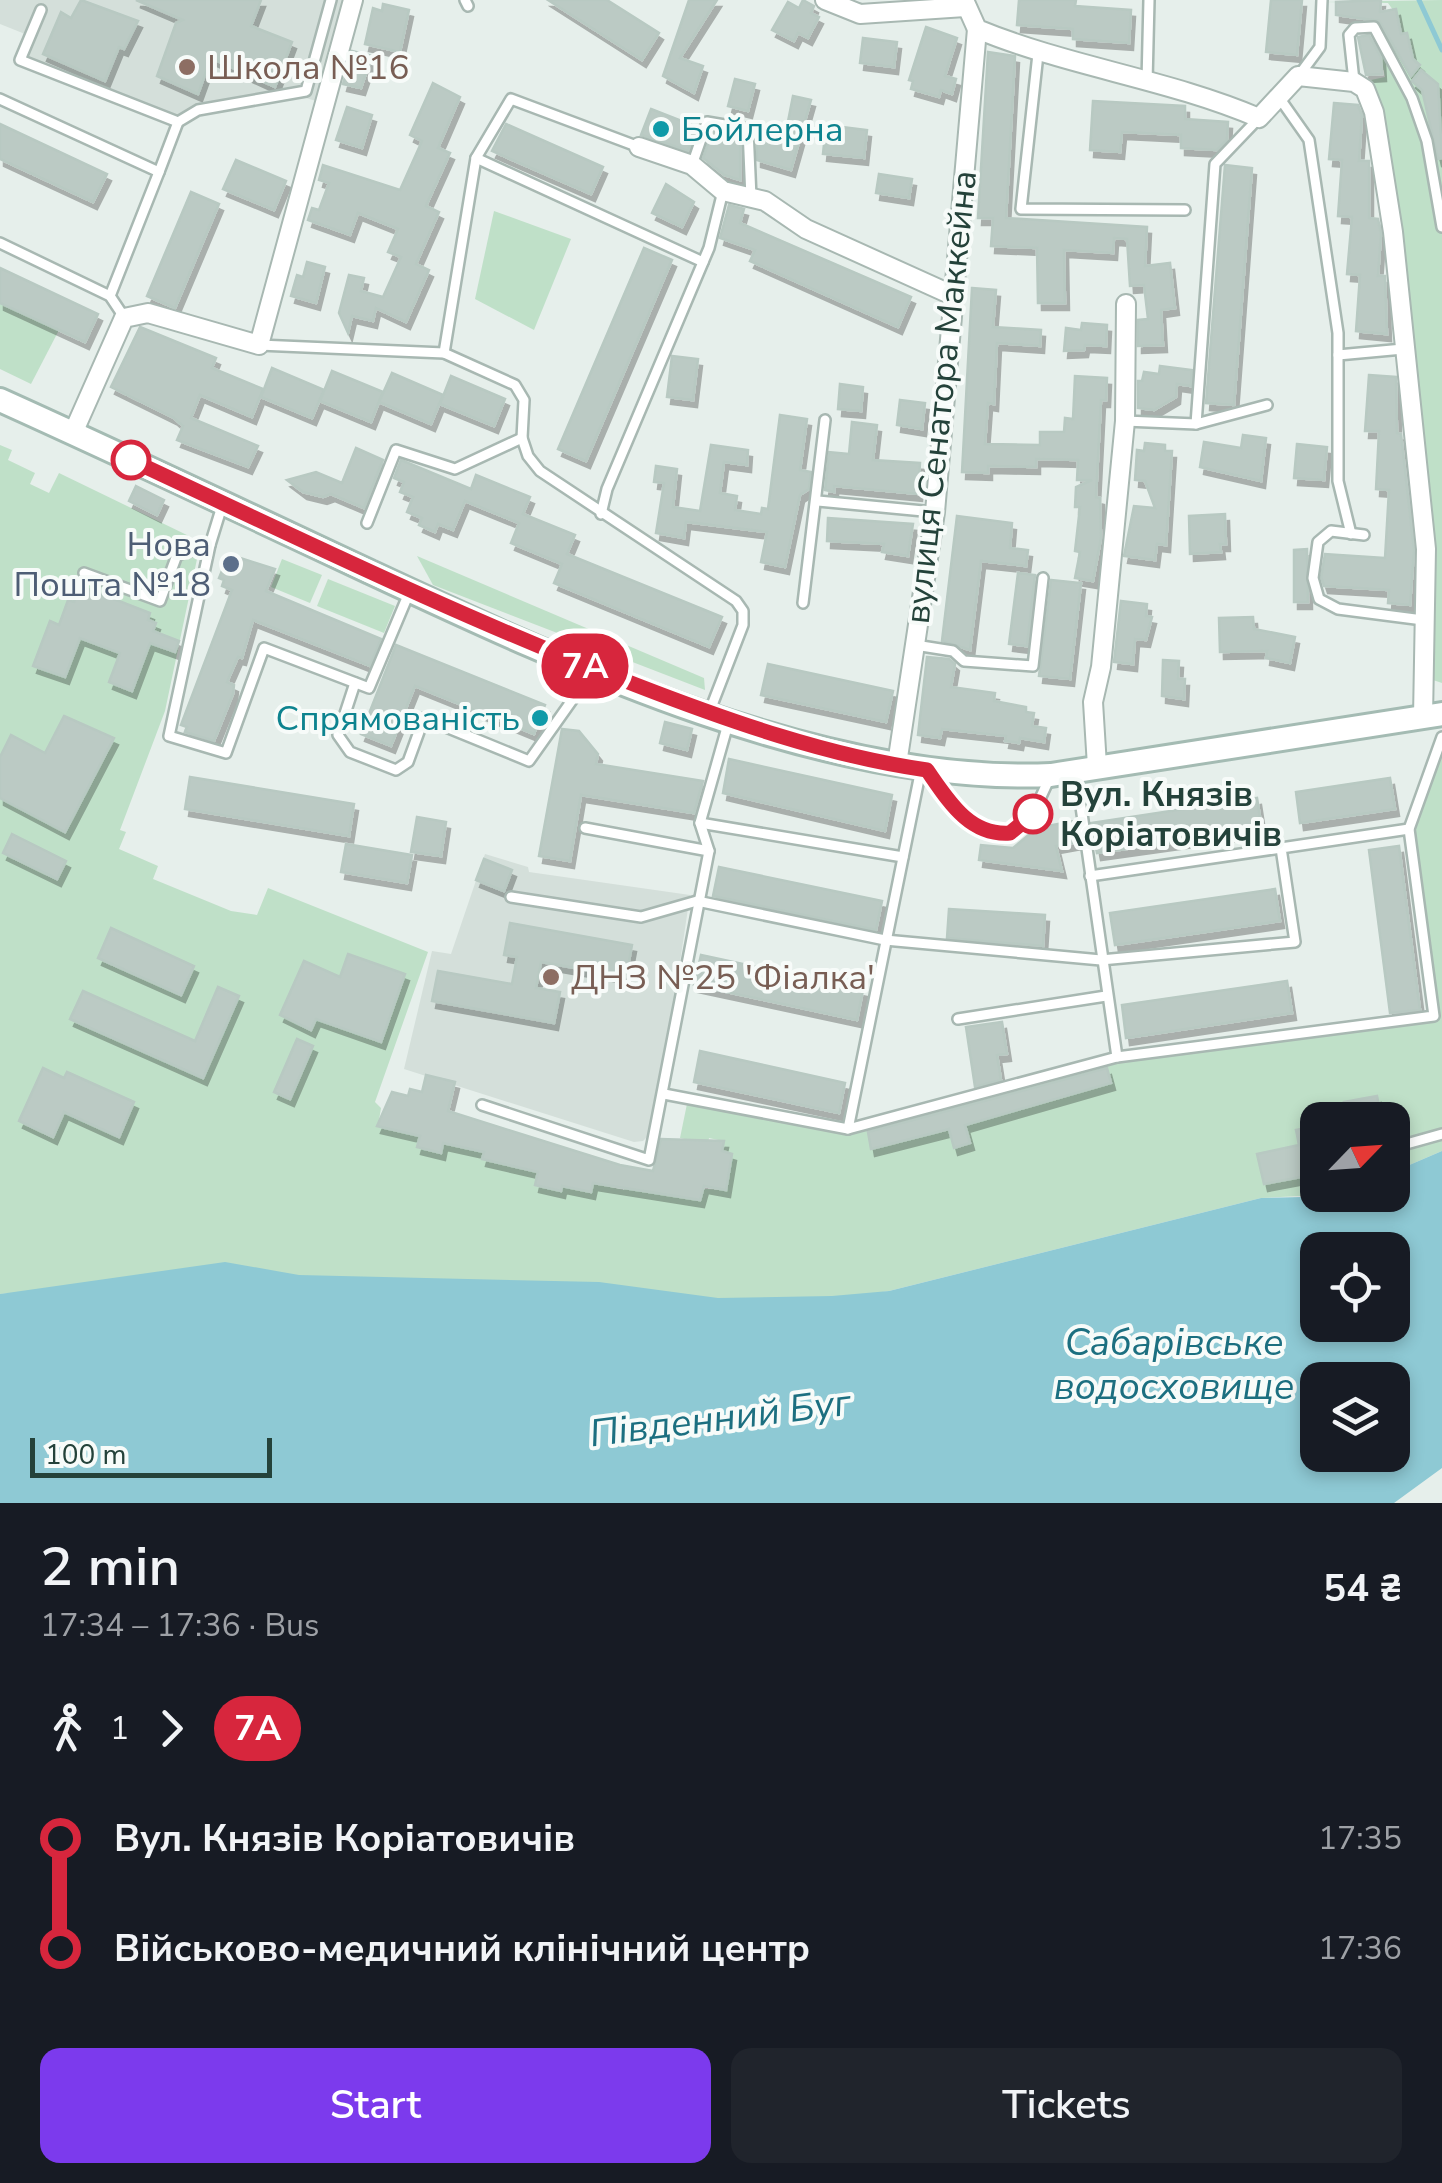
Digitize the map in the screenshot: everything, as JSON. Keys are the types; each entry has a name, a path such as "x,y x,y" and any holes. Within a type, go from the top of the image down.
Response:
{"main road":[{"path":"0,400 410,590 594,669 719,718 897,764 998,777 1051,774 1436,720"}],"street":[{"path":"73,433 124,318 148,313 260,346 354,0"},
{"path":"825,0 860,14 964,4 978,29 1038,54 1213,98 1258,118 1298,76 1354,82 1365,90 1374,112 1392,232 1426,549 1423,620 1436,720"},
{"name":"вулиця Сенатора Маккейна","path":"897,764 936,512 978,29"},
{"path":"639,147 692,165 723,192 765,201 806,229 952,295"},
{"path":"1086,768 1101,666 1125,421 1126,304"}],"lane":[{"path":"110,296 178,122 198,110 306,91 331,0"},
{"path":"1147,82 1149,0"},
{"path":"1298,76 1320,47 1322,0"},
{"path":"41,10 20,60 178,122"},
{"path":"1354,82 1349,35 1355,28 1374,27 1422,126 1442,227"},
{"path":"1038,54 1021,209 1212,210"},
{"path":"1278,96 1309,140 1338,355 1338,481 1352,534"},
{"path":"0,99 158,172"},
{"path":"444,353 476,158 512,99 639,147"},
{"path":"1196,424 1215,164 1258,118"},
{"path":"692,165 707,122 748,129 751,198"},
{"path":"476,158 703,262"},
{"path":"602,514 607,489 703,262 723,192"},
{"path":"0,243 110,296 124,318"},
{"path":"260,346 444,353 521,392 522,438 528,456 540,471 736,601 743,612 700,823 710,851 697,901 649,1160 482,1105"},
{"path":"1338,355 1403,349"},
{"path":"1125,421 1196,424 1267,405"},
{"path":"803,603 825,420"},
{"path":"367,522 396,450 455,469 522,438"},
{"path":"818,500 936,512"},
{"path":"223,503 210,545 168,736 226,753 264,648 369,688 410,590"},
{"path":"1364,536 1332,531 1318,542 1313,578 1319,599 1338,609 1423,620"},
{"path":"84,573 160,601 177,555 210,545"},
{"path":"915,645 952,651 964,661 1034,666 1043,578"},
{"path":"355,683 338,735 350,752 396,770 408,762 424,718 528,762 594,669"},
{"path":"664,1094 848,1129 1117,1056 1434,1016 1408,829 1442,738"},
{"path":"1086,768 1090,876 1117,1056"},
{"path":"924,769 965,819 986,831 1006,834 1033,814 1051,774"},
{"path":"848,1129 902,857 924,769"},
{"path":"700,823 902,857"},
{"path":"586,828 710,851"},
{"path":"1090,876 1408,829"},
{"path":"512,897 641,918 697,901 885,940 1101,960 1295,942 1281,848"},
{"path":"958,1019 1106,996"},
{"path":"1410,1143 1442,1134"}],"shaded area":[{"name":"Школа №16","path":"0,0 353,0 326,104 296,95 198,110 178,122 20,60 30,36 0,24"},
{"name":"ДНЗ №25 'Фіалка'","path":"485,854 528,867 529,872 690,895 662,1083 650,1134 643,1141 634,1142 404,1069 432,951 451,954"}],"green space":[{"path":"1442,0 1442,683 1421,676 1426,549 1371,80 1385,77 1376,31 1397,27 1398,17 1388,3 1322,2"},
{"path":"494,211 571,239 534,330 475,299"},
{"path":"0,303 59,330 31,384 0,369"},
{"path":"0,445 12,450 8,460 35,473 30,484 49,493 59,473 191,537 190,551 197,559 165,711 120,830 126,832 119,849 158,866 153,879 231,911 257,915 268,888 428,952 375,1102 381,1108 378,1126 423,1122 418,1148 440,1153 444,1138 466,1143 466,1148 484,1152 483,1159 538,1172 560,1191 562,1186 590,1192 593,1183 624,1190 625,1185 726,1190 732,1155 722,1151 723,1141 709,1138 708,1144 680,1138 688,1099 848,1129 1117,1057 1434,1016 1409,829 1442,754 1442,1151 1410,1165 1410,1102 1300,1102 1300,1196 1261,1198 889,1291 704,1321 202,1278 0,1294"},
{"path":"417,556 704,678 705,690 433,585"},
{"path":"282,559 322,575 310,603 271,587"},
{"path":"328,579 395,606 384,633 317,606"}],"water":[{"name":"Сабарівське водосховище","path":"1442,1151 1442,1468 1394,1503 0,1503 0,1294 225,1262 299,1275 599,1282 718,1298 832,1296 889,1291 1261,1198 1300,1197 1300,1212 1410,1212 1410,1165"}],"building":[{"path":"81,0 138,21 124,49 119,47 105,81 43,54 61,12 71,18"},
{"path":"136,0 261,0 251,26 292,42 275,87 211,58 198,94 157,76 176,23 183,20"},
{"path":"548,0 607,0 659,33 642,60"},
{"path":"689,0 717,0 680,58 703,66 694,93 663,76"},
{"path":"803,0 814,6 811,13 819,17 808,38 798,33 794,41 772,30 788,2 799,8"},
{"path":"1019,0 1076,0 1075,6 1131,10 1129,43 1073,39 1073,29 1017,25"},
{"path":"1271,0 1302,0 1297,55 1266,52"},
{"path":"1381,0 1380,12 1396,9 1401,34 1407,33 1413,59 1420,65 1411,76 1379,21 1336,15 1336,2"},
{"path":"383,4 409,10 400,52 365,44 373,8 382,11"},
{"path":"926,27 957,38 945,76 956,79 952,94 941,90 939,97 911,89 913,81 909,80"},
{"path":"1369,35 1381,57 1382,74 1366,75 1358,37"},
{"path":"863,38 897,42 894,67 860,63"},
{"path":"352,51 372,56 361,88 343,84"},
{"path":"988,52 1015,56 1006,218 1147,227 1145,266 1170,263 1175,308 1161,310 1163,345 1138,346 1138,320 1148,319 1144,285 1130,286 1127,239 1114,238 1113,253 1064,250 1065,303 1038,303 1037,248 991,246 993,218 978,218"},
{"path":"1421,70 1438,84 1442,158 1438,159 1422,90 1412,81"},
{"path":"735,79 755,84 748,111 728,106"},
{"path":"433,83 460,97 438,148 450,153 426,206 439,212 416,264 429,270 406,322 376,308 373,321 352,316 348,333 339,313 349,275 364,278 361,291 383,297 401,257 388,252 398,229 358,213 350,235 308,220 312,208 319,210 329,183 319,180 323,165 400,190 422,141 410,135"},
{"path":"793,96 811,100 791,170 757,160 757,142 784,142"},
{"path":"1093,101 1185,106 1185,119 1228,122 1227,140 1217,150 1181,148 1181,135 1122,132 1120,152 1090,150"},
{"path":"1334,103 1358,105 1362,115 1359,161 1369,161 1369,218 1378,219 1381,234 1378,276 1385,276 1387,334 1356,331 1360,275 1347,274 1352,217 1338,216 1342,160 1329,159"},
{"path":"347,107 372,115 362,148 336,140"},
{"name":"Бойлерна","path":"651,109 697,127 688,151 641,135"},
{"path":"0,124 107,174 93,202 0,159"},
{"path":"506,124 603,167 591,194 492,151"},
{"path":"826,125 867,130 864,158 823,154"},
{"path":"712,131 740,137 740,180 724,175 703,158"},
{"path":"236,160 286,181 274,210 223,189"},
{"path":"1225,165 1252,168 1234,405 1206,403"},
{"path":"879,174 912,179 909,198 876,193"},
{"path":"666,184 694,202 682,227 652,213"},
{"path":"191,192 219,204 175,308 147,296"},
{"path":"729,205 744,209 740,223 911,297 898,327 750,261 755,250 720,238"},
{"path":"644,248 672,260 586,461 558,449"},
{"path":"307,262 325,267 316,303 291,296 297,275 303,277"},
{"path":"0,268 98,314 85,342 0,303"},
{"path":"972,288 996,290 993,327 1041,330 1040,346 997,343 994,404 988,403 985,444 1040,445 1040,432 1064,432 1065,418 1073,419 1075,376 1107,378 1106,400 1101,400 1096,497 1100,498 1101,538 1093,581 1075,578 1080,552 1075,551 1080,507 1075,507 1076,487 1092,480 1077,480 1078,460 1036,459 1036,467 988,466 988,473 962,472"},
{"path":"1082,323 1107,325 1106,346 1085,345 1084,350 1064,351 1066,328 1081,330"},
{"path":"140,327 216,358 212,368 263,389 252,417 200,395 191,418 258,446 248,467 177,440 183,426 174,418 111,387"},
{"path":"672,356 698,359 693,400 667,397"},
{"path":"1160,366 1192,370 1191,386 1177,384 1176,397 1154,410 1138,408 1138,381 1142,381 1144,372 1159,374"},
{"path":"272,368 324,390 312,418 261,397"},
{"path":"332,371 383,392 371,422 320,401"},
{"path":"392,373 443,395 431,424 379,402"},
{"path":"1369,375 1396,377 1397,433 1401,434 1414,550 1410,605 1388,603 1389,590 1324,586 1321,577 1325,554 1385,558 1389,490 1376,489 1379,431 1365,431"},
{"path":"451,376 505,399 494,426 440,404"},
{"path":"840,384 863,387 861,411 838,409"},
{"path":"900,400 925,403 922,429 897,425"},
{"path":"780,415 807,419 800,470 811,472 809,489 800,495 785,567 761,562 767,532 686,522 684,538 656,533 664,483 654,482 656,466 677,469 673,507 700,511 711,445 748,450 747,465 724,462 720,493 737,496 735,510 761,514 762,508 768,509"},
{"path":"852,422 877,425 873,460 920,463 918,494 834,486 834,492 825,490 829,452 849,454"},
{"path":"1243,435 1266,438 1261,481 1200,467 1204,442 1241,448"},
{"path":"1145,443 1165,445 1165,451 1172,451 1166,545 1157,544 1155,560 1124,556 1134,506 1155,508 1145,481 1135,480 1137,450 1144,451"},
{"path":"1297,444 1327,447 1324,480 1294,478"},
{"path":"356,448 383,460 364,508 331,494 323,497 303,492 287,480 316,472 342,483"},
{"path":"401,460 471,489 476,475 530,497 523,514 575,535 567,554 722,617 709,647 554,583 562,564 511,543 519,523 465,501 453,530 438,524 435,532 419,525 422,518 407,512 413,497 400,492 404,482 394,478"},
{"path":"136,486 164,500 157,515 129,501"},
{"path":"1225,514 1226,544 1220,544 1221,552 1190,554 1189,516"},
{"path":"957,516 1012,523 1010,548 1028,550 1026,566 981,561 970,650 942,641"},
{"path":"828,518 913,524 908,556 882,552 884,544 827,541"},
{"path":"1307,549 1308,602 1294,602 1294,550"},
{"path":"237,557 275,569 266,591 381,639 370,666 253,620 242,658 238,657 227,682 234,685 233,694 214,741 185,732 187,727 181,725 232,590 222,586 224,580 219,578 226,561"},
{"path":"1018,573 1035,575 1027,646 1009,644"},
{"path":"1051,580 1081,583 1070,679 1039,676"},
{"path":"88,589 150,613 148,620 156,623 153,631 179,641 175,652 150,643 132,691 109,682 120,653 80,638 65,677 33,666 50,621 59,625 68,600 74,602 77,593 85,596"},
{"path":"1121,601 1147,604 1146,616 1152,617 1146,640 1135,639 1133,664 1114,662"},
{"path":"1253,617 1254,629 1295,637 1290,663 1266,658 1267,651 1220,652 1219,618"},
{"path":"396,645 545,705 534,734 415,686 391,746 361,734"},
{"path":"927,657 949,659 955,664 951,687 995,693 994,701 1026,707 1026,712 1034,713 1032,726 1046,728 1044,742 1020,738 1019,743 1005,741 1006,736 942,729 940,738 918,735"},
{"path":"1163,660 1179,661 1178,679 1185,679 1184,699 1162,696"},
{"path":"768,664 893,691 886,722 761,695"},
{"path":"64,716 114,738 65,832 0,798 0,757 11,735 45,753"},
{"path":"665,722 692,729 687,750 660,743"},
{"path":"562,729 579,731 598,754 596,764 703,781 694,813 581,795 570,861 539,856"},
{"path":"729,759 892,795 885,831 723,793"},
{"path":"190,777 354,804 349,836 185,809"},
{"path":"1390,778 1395,809 1300,823 1296,792"},
{"path":"1257,798 1262,830 1097,853 1091,823"},
{"path":"417,817 446,822 441,856 411,852"},
{"path":"1074,821 1078,842 1056,846 1062,871 979,860 981,845 1013,848 1037,828"},
{"path":"12,834 66,861 57,879 3,853"},
{"path":"346,844 412,855 407,883 341,872"},
{"path":"1399,846 1420,1010 1390,1013 1369,850"},
{"path":"484,859 512,870 504,891 476,880"},
{"path":"719,867 882,901 876,930 713,896"},
{"path":"1275,889 1280,921 1115,945 1110,913"},
{"path":"949,909 1045,915 1043,946 947,938"},
{"path":"510,923 632,945 626,977 541,962 536,988 560,992 554,1023 432,1001 438,971 512,984 517,957 504,955"},
{"path":"111,928 194,966 181,995 98,958"},
{"path":"348,954 405,974 381,1042 316,1019 311,1030 280,1015 304,961 340,977"},
{"path":"701,955 863,990 857,1020 694,985"},
{"path":"1287,981 1292,1013 1126,1038 1122,1005"},
{"path":"218,987 239,996 203,1078 70,1019 83,991 195,1041"},
{"path":"1002,1022 1007,1054 997,1055 1001,1080 975,1087 966,1027"},
{"path":"297,1039 313,1046 290,1099 274,1092"},
{"path":"700,1051 845,1083 839,1113 694,1082"},
{"path":"43,1068 64,1078 67,1072 134,1102 119,1137 64,1112 53,1137 19,1121"},
{"path":"1107,1068 1111,1083 965,1125 970,1143 954,1148 949,1129 871,1149 868,1132"},
{"path":"426,1075 455,1082 448,1111 620,1165 653,1171 661,1139 724,1141 722,1151 732,1154 726,1190 704,1186 700,1200 593,1183 591,1192 562,1186 561,1191 535,1185 538,1172 482,1159 484,1152 443,1143 441,1153 417,1147 420,1136 377,1126 392,1092 408,1096 410,1089 422,1092"},
{"path":"1377,1096 1378,1102 1344,1102"},
{"path":"1300,1129 1300,1177 1264,1184 1257,1154 1299,1145 1296,1130"}],"waterway":[{"path":"1419,0 1442,50"}],"bus line":[{"name":"7А","path":"131,460 486,626 728,722 927,770 952,806 986,831 1010,833 1033,814"}],"place":[{"name":"Школа №16","path":"187,67"},
{"name":"Бойлерна","path":"661,129"},
{"name":"Нова Пошта №18","path":"231,564"},
{"name":"Спрямованість","path":"540,718"},
{"name":"Вул. Князів Коріатовичів","path":"1033,814"},
{"name":"ДНЗ №25 'Фіалка'","path":"551,977"}],"water label":[{"name":"Південний Буг","path":"720,1418"}]}
